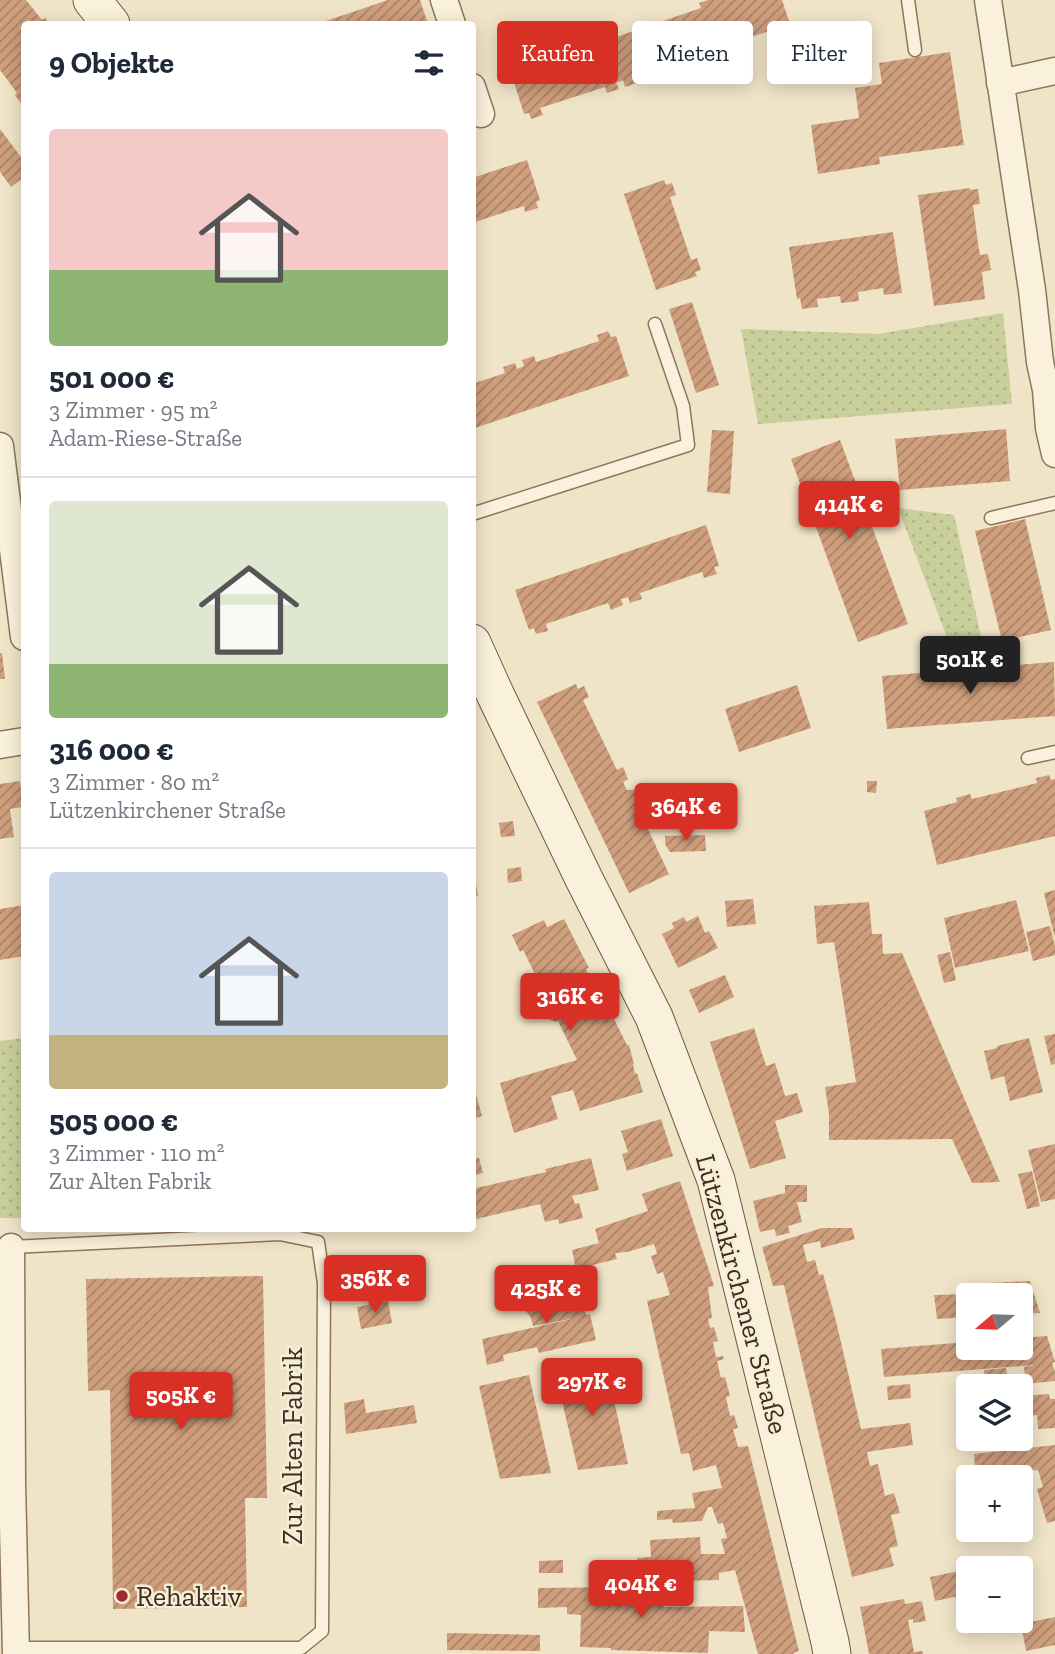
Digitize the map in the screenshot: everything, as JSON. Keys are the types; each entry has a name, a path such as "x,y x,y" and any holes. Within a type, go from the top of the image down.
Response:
{"street":[{"path":"92,0 109,21"},
{"path":"444,0 451,21"},
{"path":"988,0 1000,83 1045,321 1040,362 1051,389 1049,428 1055,454"},
{"path":"1000,83 1055,71"},
{"path":"476,99 481,114"},
{"path":"0,446 21,613"},
{"name":"Lützenkirchener Straße","path":"477,665 502,709 654,1017 716,1180 832,1654"},
{"path":"0,745 21,742"},
{"name":"Zur Alten Fabrik","path":"11,1247 6,1483 16,1651"}],"lane":[{"path":"908,0 915,50"},
{"path":"476,513 688,445 683,405 656,324"},
{"path":"991,519 1055,503"},
{"path":"1028,758 1055,752"},
{"name":"Zur Alten Fabrik","path":"11,1247 280,1234 317,1242 324,1283 322,1631 301,1648 220,1651 16,1651"}],"green space":[{"path":"1003,313 1012,404 758,424 741,329 878,334"},
{"path":"898,508 954,515 983,645 951,648"},
{"path":"21,1038 21,1218 0,1218 0,1041"}],"building":[{"path":"0,0 26,0 42,20 45,18 48,21 21,21 21,104 15,95 17,93 0,70"},
{"path":"388,0 420,0 427,21 326,21"},
{"path":"708,0 782,0 789,21 767,21 767,32 753,36 753,21 663,21 701,8 699,3"},
{"path":"632,32 634,84 625,87 623,80 618,82 618,36"},
{"path":"950,52 964,145 879,157 880,164 818,174 811,125 859,118 855,88 882,84 879,63"},
{"path":"514,84 616,84 619,89 607,93 605,87 540,108 543,115 531,119 529,113 524,114"},
{"path":"0,129 21,157 21,179 11,187 0,172"},
{"path":"527,160 540,200 536,202 538,208 525,212 524,206 476,222 476,177"},
{"path":"664,180 666,185 672,183 676,195 670,197 691,260 697,258 701,270 695,272 697,276 656,290 624,194"},
{"path":"978,189 980,204 973,205 978,243 980,255 988,254 991,270 982,272 985,299 934,306 918,195"},
{"path":"893,232 902,293 884,295 883,288 858,292 859,301 841,303 840,296 817,299 818,307 802,309 800,298 797,299 789,247"},
{"path":"692,302 719,385 696,393 669,309"},
{"path":"608,331 611,337 616,336 629,376 476,428 476,383 505,373 503,367 515,363 517,369 524,366 522,360 534,356 536,362 599,341 597,335"},
{"path":"1006,429 1010,481 900,490 895,439"},
{"path":"712,430 734,431 730,494 707,492"},
{"path":"840,440 908,624 858,642 791,459"},
{"path":"1025,519 1051,630 1002,641 975,531"},
{"path":"706,525 719,566 714,567 717,574 704,578 702,572 640,593 642,599 630,603 628,597 621,599 623,605 611,610 608,603 546,624 548,631 536,634 534,628 529,630 515,590"},
{"path":"2,653 5,679 0,679"},
{"path":"1054,662 1055,716 887,729 882,676"},
{"path":"576,684 578,689 584,686 589,697 583,700 617,770 623,767 628,779 623,782 627,790 726,787 727,812 656,814 655,806 649,806 648,800 636,800 669,874 629,893 537,702"},
{"path":"797,685 811,728 739,752 725,709"},
{"path":"1049,775 1051,780 1055,779 1055,836 937,865 924,811 957,802 956,798 970,794 972,799 1037,783 1036,778"},
{"path":"20,781 21,807 10,809 14,837 0,839 0,784"},
{"path":"867,781 877,781 876,793 867,792"},
{"path":"513,821 515,836 501,837 499,823"},
{"path":"705,835 706,851 670,852 665,844 665,836"},
{"path":"521,867 522,881 508,883 507,869"},
{"path":"1055,890 1055,935 1054,935 1044,893"},
{"path":"753,899 756,924 727,927 725,901"},
{"path":"1016,900 1029,951 955,968 944,918"},
{"path":"869,902 872,934 882,934 883,954 902,953 1000,1182 972,1183 952,1139 829,1140 825,1087 856,1082 834,942 817,944 814,906"},
{"path":"21,906 21,956 0,960 0,909"},
{"path":"698,916 705,933 709,931 718,948 678,968 662,934 674,928 672,923 684,917 686,922"},
{"path":"564,919 589,968 586,969 596,990 599,989 629,1045 635,1074 637,1073 643,1092 580,1111 573,1090 551,1096 558,1119 514,1133 500,1083 577,1060 558,1021 546,1018 532,992 538,980 512,935 544,920 547,927"},
{"path":"1050,926 1055,955 1033,961 1026,932"},
{"path":"950,952 956,980 944,983 937,955"},
{"path":"725,975 734,997 699,1013 689,990"},
{"path":"754,1028 766,1066 775,1063 785,1096 797,1093 803,1112 775,1121 786,1158 750,1169 710,1042"},
{"path":"1055,1034 1055,1064 1051,1065 1044,1036"},
{"path":"1029,1038 1043,1092 1010,1101 1004,1076 991,1080 984,1051"},
{"path":"476,1095 482,1116 476,1118"},
{"path":"661,1119 673,1156 627,1171 622,1154 628,1152 621,1131"},
{"path":"1055,1144 1055,1199 1041,1202 1028,1150"},
{"path":"476,1158 479,1158 483,1173 476,1175"},
{"path":"591,1158 599,1190 572,1196 575,1204 579,1203 583,1218 559,1224 558,1219 545,1222 540,1204 476,1219 476,1188 546,1172 545,1169"},
{"path":"1032,1171 1040,1206 1027,1209 1018,1174"},
{"path":"680,1181 714,1286 708,1287 712,1318 708,1319 710,1328 714,1327 718,1341 713,1342 716,1357 723,1356 724,1359 717,1361 721,1378 725,1377 730,1396 726,1397 730,1416 734,1415 738,1428 733,1429 738,1447 748,1446 799,1651 794,1654 758,1654 735,1570 719,1573 719,1580 638,1582 637,1558 651,1557 650,1540 700,1537 701,1554 725,1554 721,1539 727,1538 723,1523 718,1524 712,1507 708,1507 702,1521 673,1523 672,1519 657,1520 657,1511 695,1508 692,1493 722,1488 716,1465 693,1471 689,1453 681,1454 647,1301 670,1295 663,1272 657,1274 651,1256 657,1254 654,1244 615,1253 617,1259 576,1269 572,1250 599,1243 595,1229 648,1211 642,1194"},
{"path":"785,1185 807,1185 807,1202 797,1202 802,1222 788,1226 790,1233 776,1236 775,1229 760,1232 753,1201 785,1193"},
{"path":"822,1228 852,1228 855,1239 821,1248 820,1241 803,1245 807,1262 815,1260 819,1275 823,1274 861,1429 910,1423 913,1445 867,1452 870,1466 878,1464 885,1496 894,1493 900,1513 891,1515 898,1546 889,1548 894,1566 852,1577 784,1285 773,1286 762,1247"},
{"path":"263,1276 267,1498 245,1498 247,1607 113,1609 110,1390 88,1391 86,1279"},
{"path":"1030,1281 1031,1283 989,1283"},
{"path":"579,1282 586,1315 590,1314 596,1340 539,1353 537,1347 503,1355 504,1361 487,1365 482,1339 576,1318 533,1326 524,1308 526,1295"},
{"path":"1033,1291 1040,1313 1033,1313"},
{"path":"956,1294 956,1318 937,1319 934,1295"},
{"path":"388,1301 392,1323 361,1329 357,1307"},
{"path":"1047,1336 1055,1362 1052,1363 1055,1381 1033,1383 1033,1374 1025,1374 1024,1367 1035,1365 884,1377 881,1349 956,1343 956,1360 1033,1360 1033,1337"},
{"path":"606,1364 628,1464 578,1470 556,1375"},
{"path":"1006,1368 1007,1374 984,1374 984,1370"},
{"path":"529,1375 551,1473 500,1479 479,1386"},
{"path":"910,1384 911,1398 888,1400 887,1386"},
{"path":"1049,1394 1050,1399 1055,1399 1055,1428 1038,1429 1037,1415 1033,1415 1033,1395"},
{"path":"364,1399 366,1413 414,1405 417,1423 346,1434 344,1403"},
{"path":"1055,1445 1055,1521 1047,1523 1037,1489 1043,1487 1038,1470 1033,1470 1033,1465 975,1465 974,1454 1033,1451 1033,1447"},
{"path":"563,1560 563,1573 539,1573 539,1561"},
{"path":"956,1572 956,1597 935,1601 930,1577"},
{"path":"628,1587 628,1594 664,1593 664,1607 743,1606 745,1632 709,1631 708,1653 580,1647 581,1615 567,1614 567,1607 538,1608 538,1588"},
{"path":"904,1599 905,1604 922,1601 926,1621 913,1623 913,1619 908,1620 914,1652 922,1651 923,1654 869,1654 860,1607"},
{"path":"1055,1617 1055,1645 1026,1651 1023,1633 1033,1633 1033,1622"},
{"path":"447,1633 540,1635 540,1651 447,1650"}],"place":[{"name":"Rehaktiv","path":"122,1596"}]}
